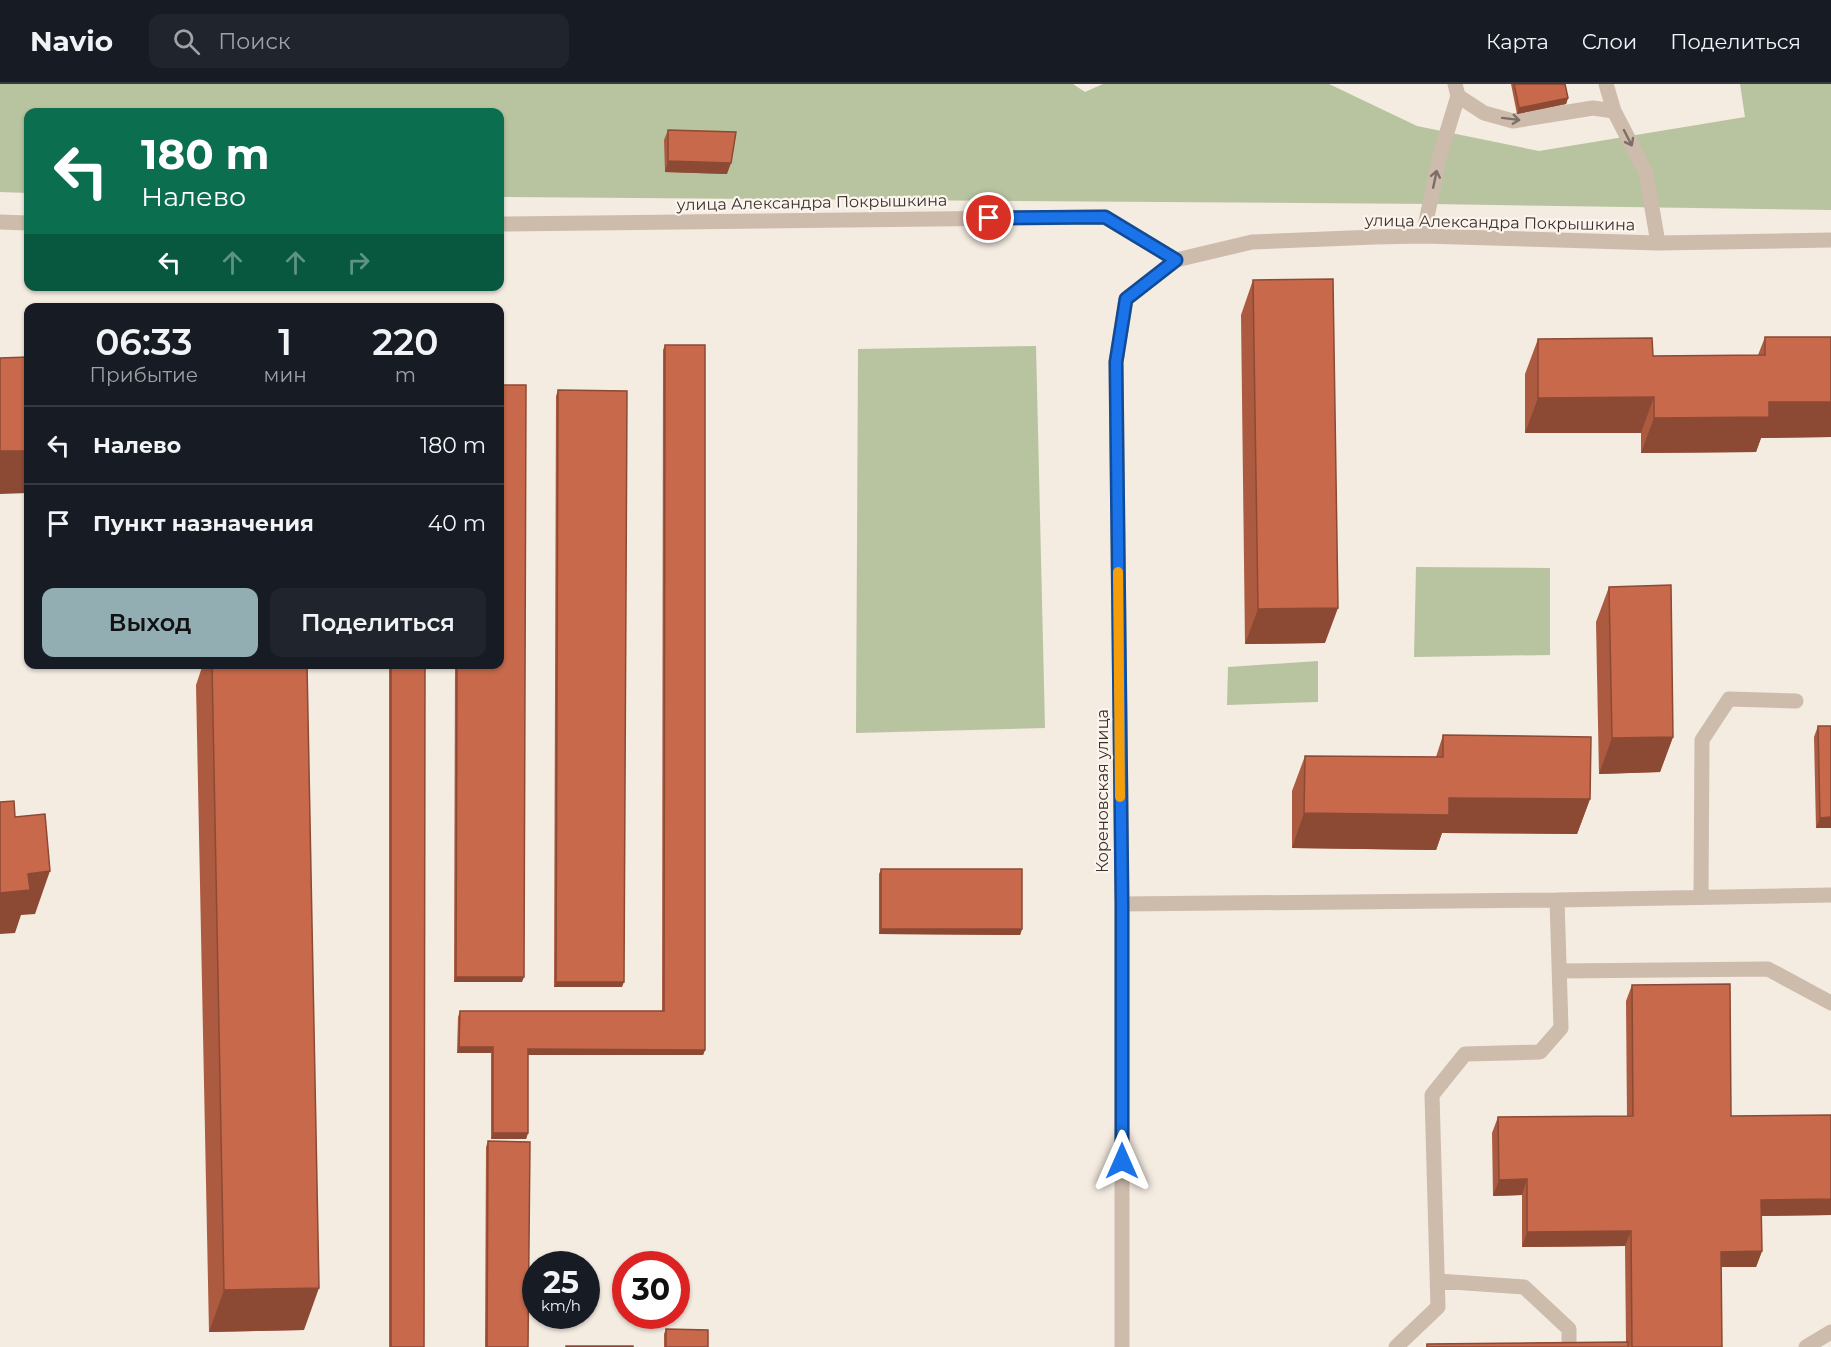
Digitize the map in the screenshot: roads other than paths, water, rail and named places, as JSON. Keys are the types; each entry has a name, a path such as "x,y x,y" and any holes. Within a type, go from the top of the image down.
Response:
{"street":[{"path":"1606,84 1614,111 1646,173 1658,243"},
{"path":"1424,236 1440,155 1457,90 1484,113 1514,121 1593,108 1614,111"},
{"name":"улица Александра Покрышкина","path":"504,224 1105,217 1176,260 1252,242 1424,236 1658,243 1831,240"},
{"path":"0,222 24,223"},
{"name":"Кореновская улица","path":"1122,1347 1122,904 1116,362 1126,299 1176,260"},
{"path":"1701,897 1702,740 1729,699 1796,701"},
{"path":"1122,904 1831,896"},
{"path":"1396,1347 1438,1307 1432,1095 1465,1054 1540,1052 1561,1028 1557,900"},
{"path":"1560,971 1768,969 1831,1003"},
{"path":"1438,1281 1524,1287 1569,1329 1569,1347"},
{"path":"1806,1347 1831,1332"}]}
